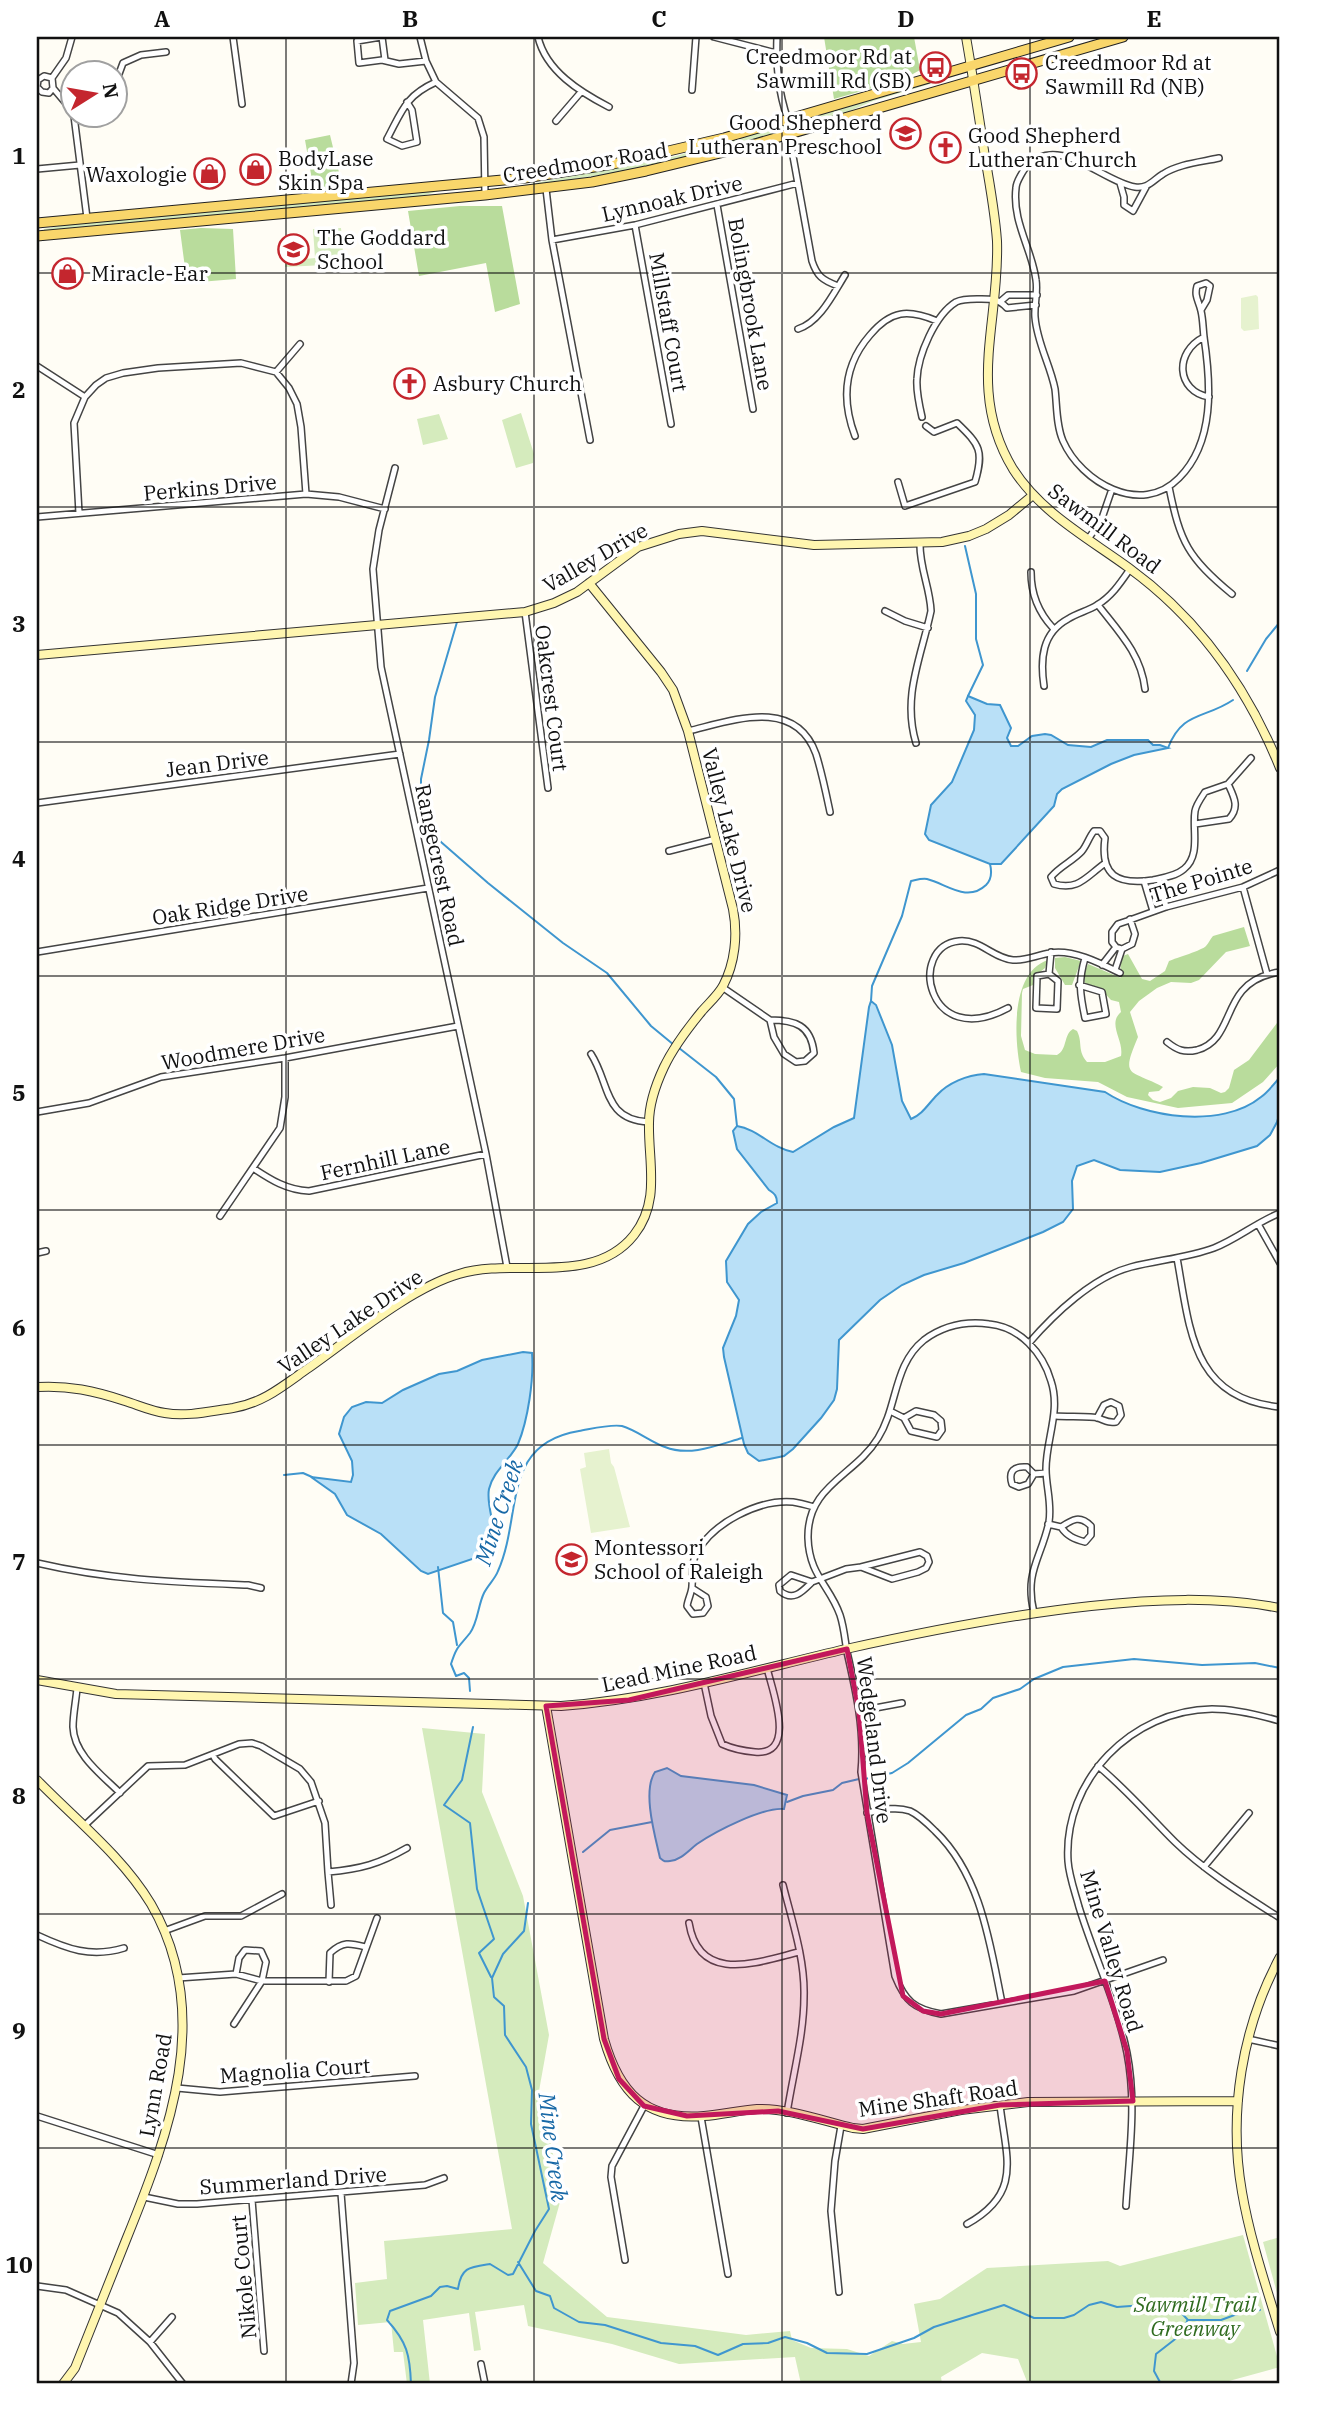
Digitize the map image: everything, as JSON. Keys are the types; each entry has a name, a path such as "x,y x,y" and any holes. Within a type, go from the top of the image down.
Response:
{"main road":[{"name":"Creedmoor Road","path":"37,223 484,182 632,161 788,121 1069,37"},
{"name":"Creedmoor Road","path":"37,236 546,189 646,172 789,134 1124,37"}],"street":[{"path":"60,97 53,88 52,78 66,58 72,37"},
{"path":"233,37 242,104"},
{"path":"385,60 381,37 357,41 359,63 385,60 400,64 426,61"},
{"path":"420,37 426,61 436,82 478,118 484,137 485,195"},
{"path":"538,37 544,54 552,65 581,92 609,107"},
{"path":"692,90 696,37"},
{"path":"714,37 776,53"},
{"path":"777,37 779,90 788,121"},
{"name":"Sawmill Road","path":"966,37 975,81 997,239 998,300 986,369 993,417 1000,440 1013,468 1033,495 1162,594 1222,659 1248,702 1280,767"},
{"path":"130,60 141,55 166,51"},
{"path":"52,78 44,76 37,79 37,87 42,92 49,93 53,88"},
{"path":"407,102 412,110 417,142 402,146 387,139 407,102 417,91 436,82"},
{"path":"556,121 581,92"},
{"path":"76,130 87,218"},
{"path":"789,134 816,273 821,280 838,286"},
{"path":"1146,187 1137,188 1120,183 1072,157 1057,155 1028,165 1015,186 1019,231 1036,279 1035,316 1042,354 1054,388 1062,439 1076,464 1112,489 1130,496 1150,495 1169,487 1197,454 1209,408 1209,397 1201,310 1195,292 1196,286 1206,283 1210,286 1210,292 1201,310"},
{"path":"1120,183 1124,205 1133,211 1146,187 1172,169 1219,158"},
{"path":"37,169 80,165"},
{"name":"Lynnoak Drive","path":"552,240 635,225 798,183"},
{"path":"546,189 552,240 590,440"},
{"name":"Bolingbrook Lane","path":"717,205 754,409"},
{"name":"Millstaff Court","path":"635,225 671,424"},
{"path":"798,329 805,327 817,316 845,275"},
{"path":"922,416 916,378 925,346 937,321 956,302 966,299 998,300 1008,295 1037,295"},
{"path":"998,300 1007,308 1037,305"},
{"path":"855,436 846,404 846,382 848,369 857,350 881,322 889,318 911,313 937,321"},
{"path":"1204,337 1191,344 1186,351 1182,371 1191,389 1199,395 1209,397"},
{"path":"276,372 300,344"},
{"path":"79,513 74,424 85,397 106,378 122,373 241,363 276,372 297,404 306,494"},
{"path":"37,366 85,397"},
{"path":"898,482 905,506 975,482 981,457 978,444 957,423 934,432 926,426"},
{"name":"Rangecrest Road","path":"395,468 379,530 373,569 376,624 383,675 486,1154 507,1267"},
{"path":"1169,487 1174,512 1189,553 1232,594"},
{"path":"1088,539 1101,521 1112,489"},
{"name":"Perkins Drive","path":"37,517 306,494 339,496 385,509"},
{"name":"Valley Drive","path":"37,655 525,612 554,603 589,583 638,547 679,534 702,531 814,545 942,542 970,536 1000,521 1033,495"},
{"path":"916,743 909,710 931,611 922,570 920,542"},
{"path":"1044,686 1041,666 1053,628 1098,605 1109,596 1130,569"},
{"path":"1031,572 1035,597 1044,617 1053,628"},
{"name":"Valley Lake Drive","path":"37,1387 79,1388 167,1414 207,1412 249,1405 279,1389 392,1309 428,1287 459,1274 507,1267 578,1266 600,1260 625,1246 643,1222 651,1199 649,1122 652,1101 671,1052 722,987 732,962 736,929 688,731 673,690 589,583"},
{"path":"1098,605 1134,650 1140,663 1145,689"},
{"path":"885,611 928,628"},
{"name":"Oakcrest Court","path":"525,612 548,788"},
{"path":"688,731 760,715 772,716 789,723 798,729 815,752 830,812"},
{"name":"Jean Drive","path":"37,803 400,754"},
{"path":"1104,864 1080,883 1065,887 1054,884 1051,877 1085,848 1094,831 1100,831 1105,838 1104,864 1110,874 1123,881 1144,881 1185,869 1193,857 1195,809 1205,792 1228,784 1251,758"},
{"path":"1195,824 1229,819 1235,812 1236,800 1228,784"},
{"path":"669,851 716,839"},
{"name":"The Pointe","path":"1130,919 1135,934 1132,944 1119,948 1112,942 1112,932 1118,924 1130,919 1166,907 1242,887 1280,870"},
{"path":"1159,878 1166,907"},
{"path":"1144,881 1153,911"},
{"path":"1242,887 1266,974"},
{"name":"Oak Ridge Drive","path":"37,952 428,888"},
{"path":"1008,1008 985,1019 960,1018 949,1013 940,1005 930,983 932,963 939,951 954,942 969,941 1004,958 1014,960 1051,952 1067,953 1118,972 1119,948"},
{"path":"1102,965 1119,948"},
{"path":"1049,974 1051,952"},
{"path":"1079,985 1102,992 1106,1014 1085,1018 1079,985 1085,958"},
{"path":"1167,1042 1178,1051 1190,1052 1205,1047 1217,1038 1242,990 1266,974 1280,972"},
{"path":"1049,974 1058,981 1057,1009 1036,1008 1037,976 1049,974"},
{"path":"722,987 769,1020 793,1023 805,1029 812,1039 814,1053 805,1061 796,1062 784,1055 774,1037 769,1020"},
{"path":"1000,1012 1004,1020"},
{"name":"Woodmere Drive","path":"37,1112 89,1103 161,1077 285,1058 458,1026"},
{"path":"591,1054 598,1065 608,1098 617,1110 635,1120 649,1122"},
{"path":"220,1216 280,1128 285,1097 285,1058"},
{"name":"Fernhill Lane","path":"253,1168 283,1186 309,1191 486,1154"},
{"path":"1029,1343 1065,1307 1106,1277 1128,1268 1215,1247 1280,1213"},
{"path":"1258,1224 1280,1263"},
{"path":"37,1253 46,1251"},
{"path":"1177,1258 1189,1322 1198,1353 1206,1367 1221,1386 1239,1398 1257,1405 1280,1407"},
{"name":"Wedgeland Drive","path":"1034,1613 1031,1574 1048,1524 1050,1504 1046,1450 1056,1416 1047,1367 1029,1343 997,1325 977,1323 948,1326 924,1340 905,1361 891,1412 877,1440 863,1457 829,1485 814,1507 809,1521 808,1539 816,1581 831,1596 840,1615 859,1711 863,1750 861,1772 895,1976 903,1996 923,2011 941,2014 1074,1991 1163,1960"},
{"path":"1056,1416 1116,1422 1121,1415 1119,1406 1111,1402 1104,1405 1097,1418"},
{"path":"891,1412 904,1418 911,1431 937,1437 942,1430 942,1421 934,1415 916,1411 904,1418"},
{"path":"1034,1474 1028,1484 1019,1487 1012,1484 1010,1477 1012,1470 1018,1466 1027,1467 1034,1474 1046,1474"},
{"path":"692,1588 706,1597 708,1606 703,1613 693,1614 687,1606 688,1595 692,1588 694,1557 716,1529 748,1511 764,1506 792,1502 814,1507"},
{"path":"1048,1524 1061,1527 1076,1540 1085,1542 1091,1535 1091,1526 1084,1519 1077,1518 1061,1527"},
{"path":"816,1581 792,1575 779,1585 780,1591 786,1596 794,1596 816,1581 861,1566 920,1552 927,1556 929,1562 926,1568 918,1572 892,1579 861,1566"},
{"path":"37,1563 85,1574 131,1580 248,1585 261,1588"},
{"name":"Lead Mine Road","path":"37,1680 116,1694 346,1698 546,1706 629,1700 947,1627 1034,1613 1161,1600 1212,1600 1280,1608"},
{"path":"704,1682 716,1734 722,1744 732,1749 762,1752 773,1747 780,1732 767,1668"},
{"path":"77,1688 73,1728 78,1745 88,1760 120,1793"},
{"path":"859,1711 902,1703"},
{"path":"546,1706 604,2039 619,2079 644,2106 612,2166 611,2177 625,2260"},
{"name":"Mine Valley Road","path":"1126,2206 1133,2101 1127,2051 1084,1923 1068,1861 1069,1836 1075,1808 1089,1776 1108,1754 1126,1738 1154,1722 1181,1713 1212,1709 1280,1721"},
{"path":"84,1826 148,1766 185,1765 239,1744 252,1743 300,1769 311,1782 325,1823 331,1905"},
{"path":"213,1755 274,1816 318,1801"},
{"path":"1098,1766 1130,1793 1175,1842 1204,1867 1280,1917"},
{"name":"Lynn Road","path":"37,1780 121,1863 152,1906 164,1931 178,1978 183,2028 177,2088 159,2155 75,2368 64,2384"},
{"path":"867,1814 897,1809 910,1811 924,1820 957,1856 982,1916 1002,2003"},
{"path":"1204,1867 1249,1813"},
{"path":"328,1872 362,1869 385,1861 407,1848"},
{"path":"783,1885 804,1985 803,2024 787,2113"},
{"path":"164,1931 205,1916 241,1916 282,1894"},
{"path":"178,1978 236,1974 262,1981 346,1982 356,1976 377,1918"},
{"path":"689,1923 695,1945 703,1954 728,1965 740,1966 799,1952"},
{"path":"37,1935 83,1953 102,1953 124,1948"},
{"path":"330,1982 330,1953 339,1945 350,1944 366,1948"},
{"path":"234,2024 262,1981 266,1962 261,1951 245,1950 239,1958 236,1974"},
{"path":"1280,1957 1265,1989 1248,2039 1238,2101 1237,2133 1241,2190 1280,2332"},
{"path":"1248,2039 1280,2046"},
{"name":"Magnolia Court","path":"177,2088 228,2092 415,2076"},
{"name":"Mine Shaft Road","path":"644,2106 660,2113 701,2116 758,2109 863,2129 1028,2102 1238,2101"},
{"path":"967,2224 993,2204 1007,2181 1000,2105"},
{"path":"37,2116 159,2155"},
{"path":"701,2116 728,2274"},
{"path":"839,2292 831,2211 841,2126"},
{"name":"Summerland Drive","path":"144,2197 178,2204 252,2200 425,2185 444,2178"},
{"path":"341,2193 354,2363 351,2384"},
{"name":"Nikole Court","path":"252,2200 264,2351"},
{"path":"37,2286 66,2290 118,2313 150,2342 183,2384"},
{"path":"150,2342 172,2317"},
{"path":"481,2364 485,2384"}],"highlighted area":[{"path":"847,1649 859,1711 867,1813 903,1996 923,2011 941,2014 1105,1981 1127,2051 1133,2101 1000,2105 863,2129 778,2111 687,2116 644,2106 619,2079 604,2039 546,1706 629,1700"}],"green space":[{"path":"824,37 914,37 920,70 904,79 834,99"},
{"path":"930,82 838,116 744,143 637,169 525,187 676,156"},
{"path":"330,135 343,189 314,191 305,140"},
{"path":"443,190 414,198 44,232 44,229 78,223"},
{"path":"460,206 502,206 520,304 495,312 486,263 419,276 408,211"},
{"path":"341,228 344,264 285,267 285,261 315,258 313,229"},
{"path":"233,229 236,279 187,283 180,230"},
{"path":"1256,295 1259,329 1244,331 1241,328 1241,298"},
{"path":"521,413 534,454 533,463 516,468 502,420"},
{"path":"439,414 448,439 423,445 417,419"},
{"path":"1244,927 1250,946 1226,952 1199,980 1191,983 1171,982 1157,988 1139,1001 1130,1012 1138,1037 1129,1067 1136,1074 1163,1087 1159,1091 1149,1092 1148,1095 1160,1102 1171,1098 1178,1091 1193,1087 1225,1092 1229,1088 1234,1070 1249,1060 1280,1019 1280,1063 1263,1082 1232,1103 1178,1108 1127,1097 1098,1082 1045,1078 1021,1072 1016,1026 1018,1009 1021,992 1027,978 1036,967 1048,960 1045,968 1034,977 1033,985 1023,989 1021,1036 1025,1050 1035,1054 1057,1055 1073,1029 1077,1031 1082,1054 1087,1062 1105,1062 1121,1056 1116,1022 1121,1012 1119,1002 1111,1000 1100,989 1085,983 1083,976 1088,964 1121,978 1120,957 1128,954 1142,979 1150,981 1165,971 1169,961 1204,948 1213,936"},
{"path":"1065,957 1081,961 1072,985 1065,985 1055,968 1055,958"},
{"path":"609,1449 630,1527 591,1533 580,1469 586,1467 584,1453"},
{"name":"Sawmill Trail Greenway","path":"422,1728 485,1734 482,1792 523,1896 549,2035 539,2091 562,2195 543,2263 607,2317 746,2335 790,2331 792,2340 811,2348 847,2349 869,2356 892,2341 903,2344 921,2342 914,2304 940,2299 987,2268 1108,2261 1120,2266 1243,2235 1280,2367 1218,2384 1028,2384 1018,2359 982,2353 941,2377 942,2384 801,2384 795,2357 679,2364 612,2344 528,2326 524,2305 475,2312 481,2350 474,2351 469,2313 423,2320 430,2384 407,2384 403,2352 394,2352 391,2322 358,2325 355,2283 387,2279 384,2241 512,2229"},
{"name":"Sawmill Trail Greenway","path":"1280,2237 1280,2304 1263,2242"}],"water":[{"path":"968,696 987,704 1000,705 1011,728 1007,738 1011,746 1018,746 1032,736 1045,734 1068,745 1091,747 1107,740 1148,740 1153,745 1168,748 1134,755 1062,789 1057,794 1054,806 1001,864 990,864 929,840 925,834 931,805 952,782 974,730 975,715 966,701"},
{"path":"871,1001 876,1005 892,1045 902,1101 911,1119 952,1083 984,1074 1105,1092 1140,1108 1183,1116 1226,1113 1245,1107 1264,1095 1280,1077 1280,1112 1270,1135 1257,1146 1201,1163 1160,1172 1120,1170 1094,1160 1077,1166 1072,1181 1073,1209 1063,1222 964,1263 924,1275 902,1285 880,1300 839,1340 837,1389 834,1400 821,1418 784,1456 759,1461 748,1453 744,1444 724,1357 723,1348 736,1316 739,1300 727,1282 726,1261 748,1224 777,1201 737,1149 733,1131 737,1126 745,1128 778,1147 793,1152 854,1118"},
{"path":"523,1352 532,1353 530,1399 518,1444 494,1477 489,1489 494,1530 490,1553 428,1574 421,1571 381,1534 347,1515 335,1494 311,1477 351,1482 352,1461 339,1434 344,1417 352,1407 366,1402 382,1403 439,1374 457,1371 482,1360"},
{"path":"667,1768 681,1776 754,1785 787,1795 784,1809 764,1812 740,1821 705,1839 678,1859 664,1861 660,1858 653,1826 650,1790 655,1772"}],"waterway":[{"path":"965,546 976,594 976,639 983,665 968,696"},
{"path":"457,622 435,697 421,779 421,801 429,825 441,842 488,883 563,943 607,973 651,1026 674,1045"},
{"path":"1247,671 1266,639 1280,622"},
{"path":"1168,748 1174,736 1187,722 1233,700"},
{"name":"Mine Creek","path":"871,1001 872,986 902,916 911,881 927,879 957,891 972,892 988,883 991,875 990,864"},
{"path":"679,1048 716,1077 734,1099 737,1126"},
{"name":"Mine Creek","path":"470,1691 469,1678 464,1673 456,1676 451,1664 457,1650 473,1629 484,1593 498,1571 518,1485 525,1466 537,1450 554,1438 612,1426 622,1426 665,1447 684,1451 704,1449 742,1438"},
{"path":"284,1475 303,1473 312,1477"},
{"path":"438,1567 443,1613 453,1622 457,1645"},
{"path":"865,1779 892,1773 966,1715 981,1709 993,1698 1020,1689 1034,1679 1063,1667 1134,1659 1202,1665 1255,1663 1280,1668"},
{"name":"Mine Creek","path":"473,1727 462,1780 444,1805 470,1823 477,1889 494,1939 479,1953 491,1977"},
{"path":"787,1802 833,1790 842,1783 859,1779"},
{"path":"583,1852 610,1830 652,1822"},
{"name":"Mine Creek","path":"411,2384 406,2349 387,2320 390,2311 431,2296 440,2287 458,2289 461,2276 472,2267 490,2264 508,2275 513,2274 549,2209 531,2124 532,2090 526,2067 505,2035 504,2006 494,1997 492,1978 503,1954 524,1931 528,1903"},
{"path":"518,2262 536,2291 550,2296 554,2308 579,2322 605,2325 661,2343 695,2346 718,2355 743,2344 768,2343 785,2337 807,2343 827,2353 867,2354 914,2338 934,2327 1004,2305 1034,2318 1064,2318 1101,2302 1117,2307 1172,2303 1188,2320 1221,2320 1260,2310"},
{"path":"1161,2384 1154,2371 1156,2354 1183,2333 1187,2321"}],"place":[{"name":"Creedmoor Rd at Sawmill Rd (SB)","path":"935,68"},
{"name":"Creedmoor Rd at Sawmill Rd (NB)","path":"1022,74"},
{"name":"Good Shepherd Lutheran Preschool","path":"905,134"},
{"name":"Good Shepherd Lutheran Church","path":"945,147"},
{"name":"BodyLase Skin Spa","path":"255,170"},
{"name":"Waxologie","path":"210,174"},
{"name":"The Goddard School","path":"294,249"},
{"name":"Miracle-Ear","path":"68,273"},
{"name":"Asbury Church","path":"410,383"},
{"name":"Montessori School of Raleigh","path":"571,1559"}]}
